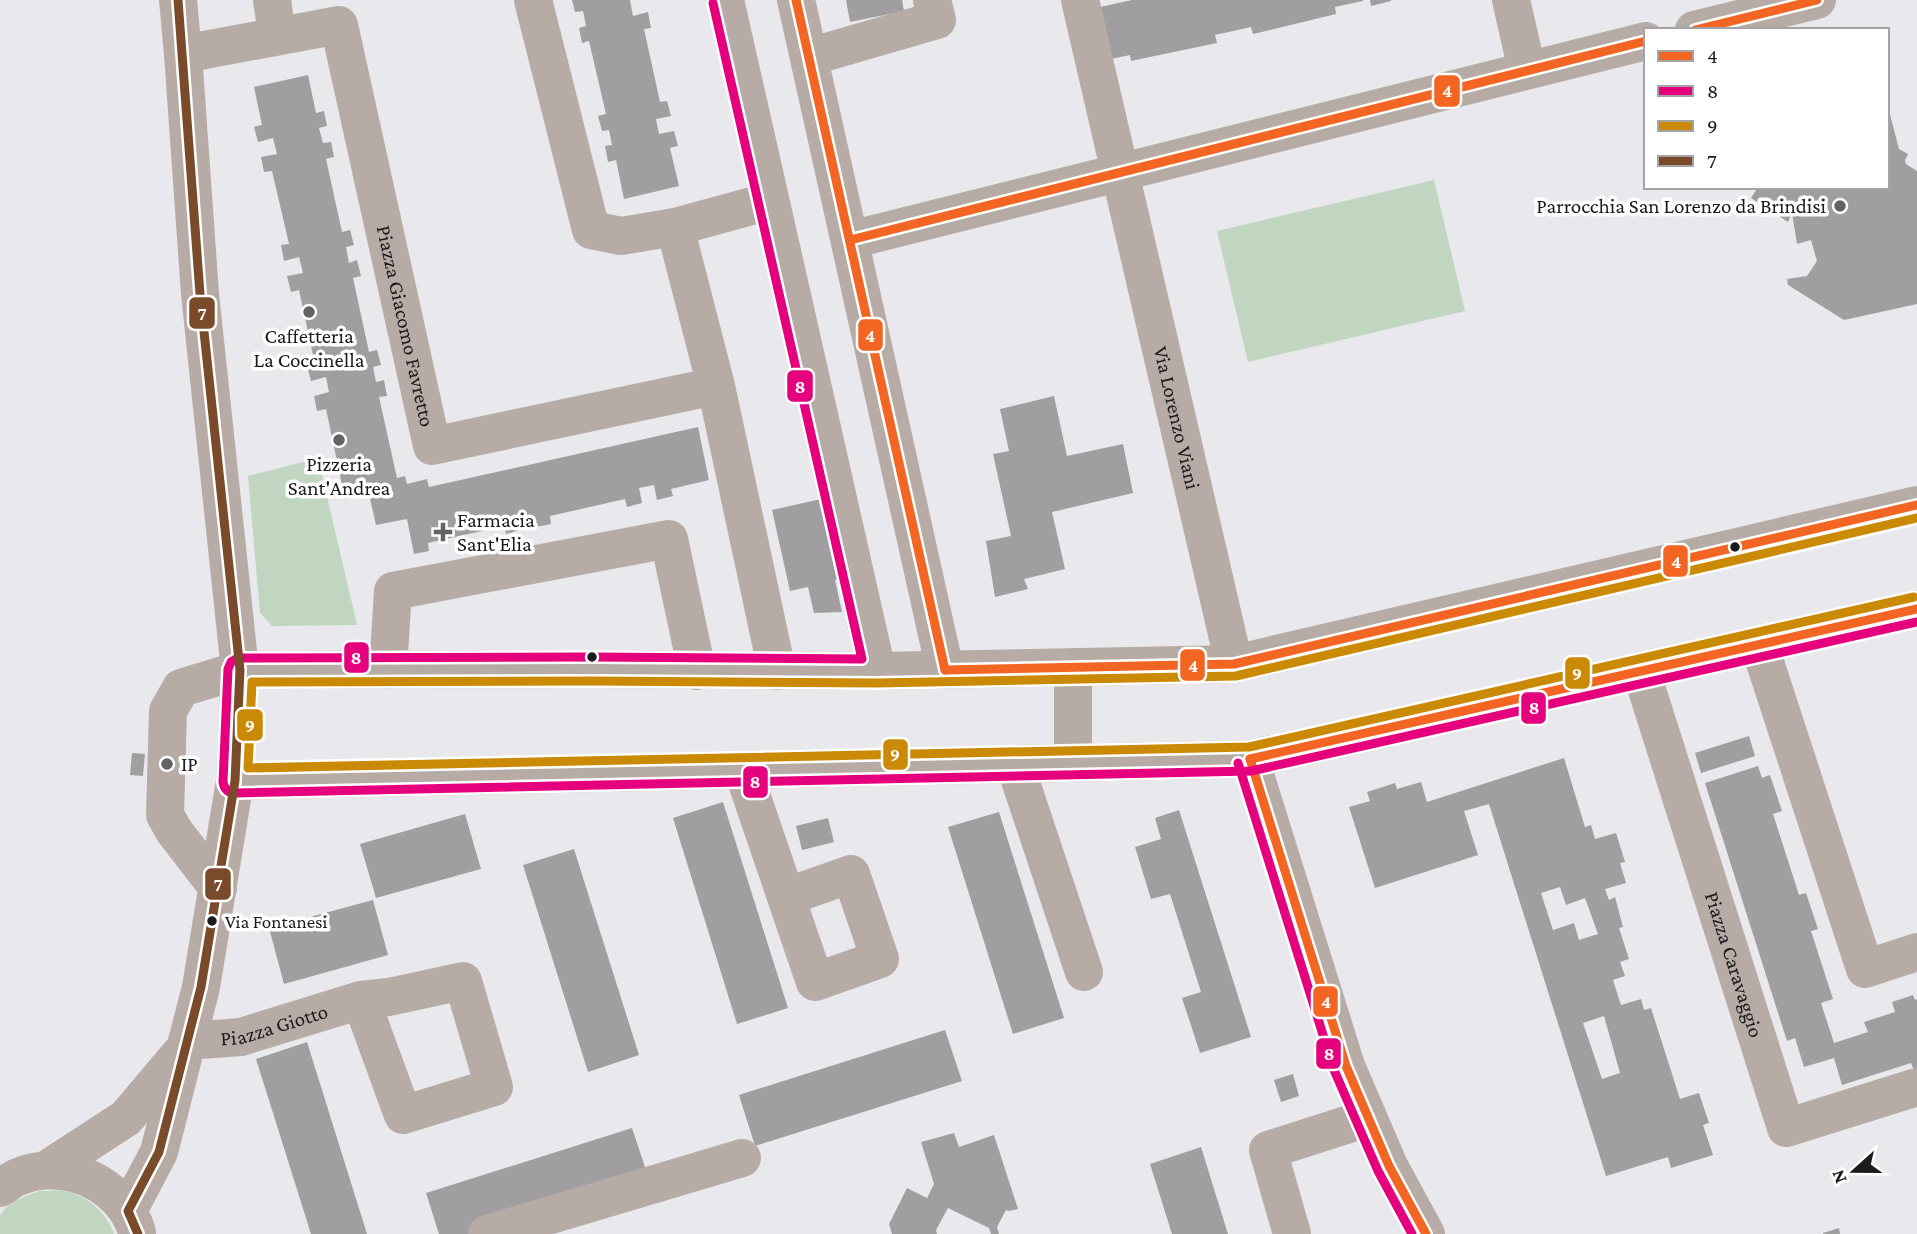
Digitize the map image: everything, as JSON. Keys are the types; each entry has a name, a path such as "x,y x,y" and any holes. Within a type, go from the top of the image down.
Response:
{"street":[{"path":"136,1227 159,1152 201,987 235,781 240,670 200,294 178,0"},
{"path":"533,0 591,230 621,236 675,227 770,201"},
{"path":"725,0 877,671"},
{"path":"796,0 944,670"},
{"path":"808,57 937,20 932,0"},
{"name":"Via Lorenzo Viani","path":"1080,0 1234,664"},
{"path":"1700,28 1772,5 1817,0"},
{"path":"1517,3 1527,70"},
{"name":"Piazza Giacomo Favretto","path":"183,54 274,18 339,25 432,446 716,386"},
{"path":"850,240 1644,41"},
{"path":"675,227 716,386 777,671"},
{"path":"218,888 174,831 165,815 168,712 181,688 240,670 877,671 1234,664 1917,505"},
{"path":"388,670 393,591 669,539 697,671"},
{"path":"235,781 1250,759 1917,609"},
{"path":"1759,644 1865,969 1917,953"},
{"path":"1073,667 1073,763"},
{"name":"Piazza Caravaggio","path":"1642,671 1786,1128 1917,1087"},
{"path":"1250,759 1346,1066 1389,1166 1426,1234"},
{"path":"1015,765 1084,972"},
{"path":"743,771 786,897"},
{"name":"Piazza Giotto","path":"187,1044 241,1037 361,1000"},
{"path":"46,1170 126,1118 187,1044"},
{"path":"1292,1234 1268,1150 1368,1118"},
{"path":"487,1234 742,1158"},
{"path":"0,1188 18,1177 46,1170 70,1172 93,1179 112,1193 136,1227"}],"green space":[{"path":"1434,180 1465,311 1248,362 1217,231"},
{"path":"318,458 357,625 272,626 260,613 248,476"},
{"path":"40,1191 63,1191 80,1196 101,1212 114,1234 0,1234 0,1216 3,1211 17,1200"}],"building":[{"path":"572,0 630,0 633,16 648,12 651,28 644,29 660,102 667,101 671,116 656,119 659,134 674,131 678,146 670,148 679,186 624,199 616,160 608,162 605,146 612,145 609,130 602,131 598,116 606,114 589,41 582,43 579,28 586,26 583,11 575,12"},
{"path":"846,0 902,0 904,11 850,22"},
{"path":"1132,0 1363,1 1335,7 1336,14 1253,34 1251,27 1215,35 1217,43 1131,61 1130,55 1111,59 1100,7"},
{"path":"1370,0 1391,0 1391,1 1371,6"},
{"path":"308,75 316,113 324,111 327,126 319,128 323,143 331,142 334,157 326,159 342,232 350,230 354,245 346,247 349,263 357,260 361,276 353,278 369,352 377,350 381,365 373,367 376,382 384,380 387,396 379,397 397,478 405,476 407,484 427,479 429,487 698,427 709,480 671,489 673,496 657,500 654,485 639,488 642,503 627,507 625,499 550,516 551,524 536,527 534,519 519,523 520,530 506,534 504,526 428,543 429,551 414,554 407,519 376,525 369,494 345,499 326,409 317,411 314,396 329,392 326,377 311,381 307,365 315,364 299,290 291,292 287,276 303,273 299,257 284,261 281,245 289,244 272,171 264,172 261,157 277,154 273,138 258,142 254,127 262,125 254,87"},
{"name":"Parrocchia San Lorenzo da Brindisi","path":"1889,111 1899,149 1908,154 1906,164 1917,171 1917,304 1844,320 1788,285 1787,279 1807,276 1817,261 1811,240 1797,244 1792,213 1788,222 1751,198 1757,189 1889,189"},
{"path":"1054,396 1067,456 1123,444 1133,493 1052,512 1065,569 1024,579 1028,589 995,597 986,541 1011,536 993,454 1009,451 1000,409"},
{"path":"821,499 839,579 835,580 842,612 814,613 808,587 790,591 772,510"},
{"path":"1749,736 1755,756 1701,773 1695,753"},
{"path":"132,753 145,754 143,776 130,775"},
{"path":"1564,758 1585,827 1591,825 1595,839 1616,833 1625,862 1620,863 1626,883 1605,889 1609,900 1615,897 1623,927 1619,928 1629,959 1620,962 1625,976 1613,980 1621,1005 1641,999 1644,1010 1651,1008 1680,1099 1699,1093 1709,1123 1703,1125 1713,1155 1671,1168 1668,1157 1606,1176 1489,804 1464,811 1478,855 1375,888 1349,807 1370,801 1367,792 1395,783 1397,789 1421,782 1427,802","holes":["1560,887 1566,905 1585,898 1598,934 1579,940 1574,923 1553,930 1541,893","1604,1016 1620,1073 1602,1079 1583,1023"]},
{"path":"1758,766 1762,778 1770,775 1782,811 1773,814 1799,895 1806,893 1818,929 1811,931 1833,999 1821,1003 1834,1043 1868,1032 1864,1022 1895,1012 1892,1002 1913,995 1915,1000 1917,999 1917,1069 1914,1070 1911,1063 1842,1085 1834,1058 1804,1067 1795,1038 1787,1041 1705,783"},
{"path":"723,802 788,1008 737,1024 673,818"},
{"path":"1179,810 1251,1037 1200,1053 1182,998 1201,992 1170,894 1151,899 1135,847 1161,839 1155,818"},
{"path":"999,812 1064,1018 1013,1034 948,827"},
{"path":"465,814 481,869 376,898 360,844"},
{"path":"828,818 834,842 802,850 796,826"},
{"path":"574,849 639,1055 588,1072 523,865"},
{"path":"373,900 388,955 284,984 269,928"},
{"path":"945,1030 962,1081 755,1146 739,1095"},
{"path":"307,1042 367,1234 311,1234 256,1059"},
{"path":"1293,1074 1299,1096 1281,1102 1274,1080"},
{"path":"632,1128 649,1179 474,1234 439,1234 426,1193"},
{"path":"954,1133 959,1147 994,1135 1018,1209 1006,1210 997,1227 999,1234 991,1234 989,1228 948,1208 936,1230 937,1234 892,1234 889,1224 907,1188 927,1198 934,1184 921,1142"},
{"path":"1201,1147 1228,1234 1172,1234 1150,1164"},
{"path":"1839,1228 1840,1234 1823,1234 1823,1233"}],"transit line":[{"name":"7","path":"138,1234 128,1211 159,1152 201,987 235,781 240,670 200,294 178,0"},
{"name":"4","path":"796,0 945,670"},
{"name":"4","path":"1703,28 1817,0"},
{"name":"8","path":"713,3 862,659 238,658 231,662 228,669 223,782 228,791 235,793 1251,771 1917,622"},
{"name":"4","path":"850,240 1644,42"},
{"name":"4","path":"945,670 1234,664 1917,505"},
{"name":"9","path":"1914,597 1249,747 248,768 252,682 877,683 1236,676 1917,518"},
{"name":"4","path":"1250,759 1917,609"},
{"name":"4","path":"1250,759 1346,1066 1389,1166 1426,1234"},
{"name":"8","path":"1238,763 1334,1070 1378,1171 1412,1234"}],"place":[{"name":"Parrocchia San Lorenzo da Brindisi","path":"1840,206"},
{"name":"Caffetteria La Coccinella","path":"309,312"},
{"name":"Pizzeria Sant'Andrea","path":"339,440"},
{"name":"Farmacia Sant'Elia","path":"443,532"},
{"name":"IP","path":"167,764"},
{"name":"Via Fontanesi","path":"212,921"}]}
